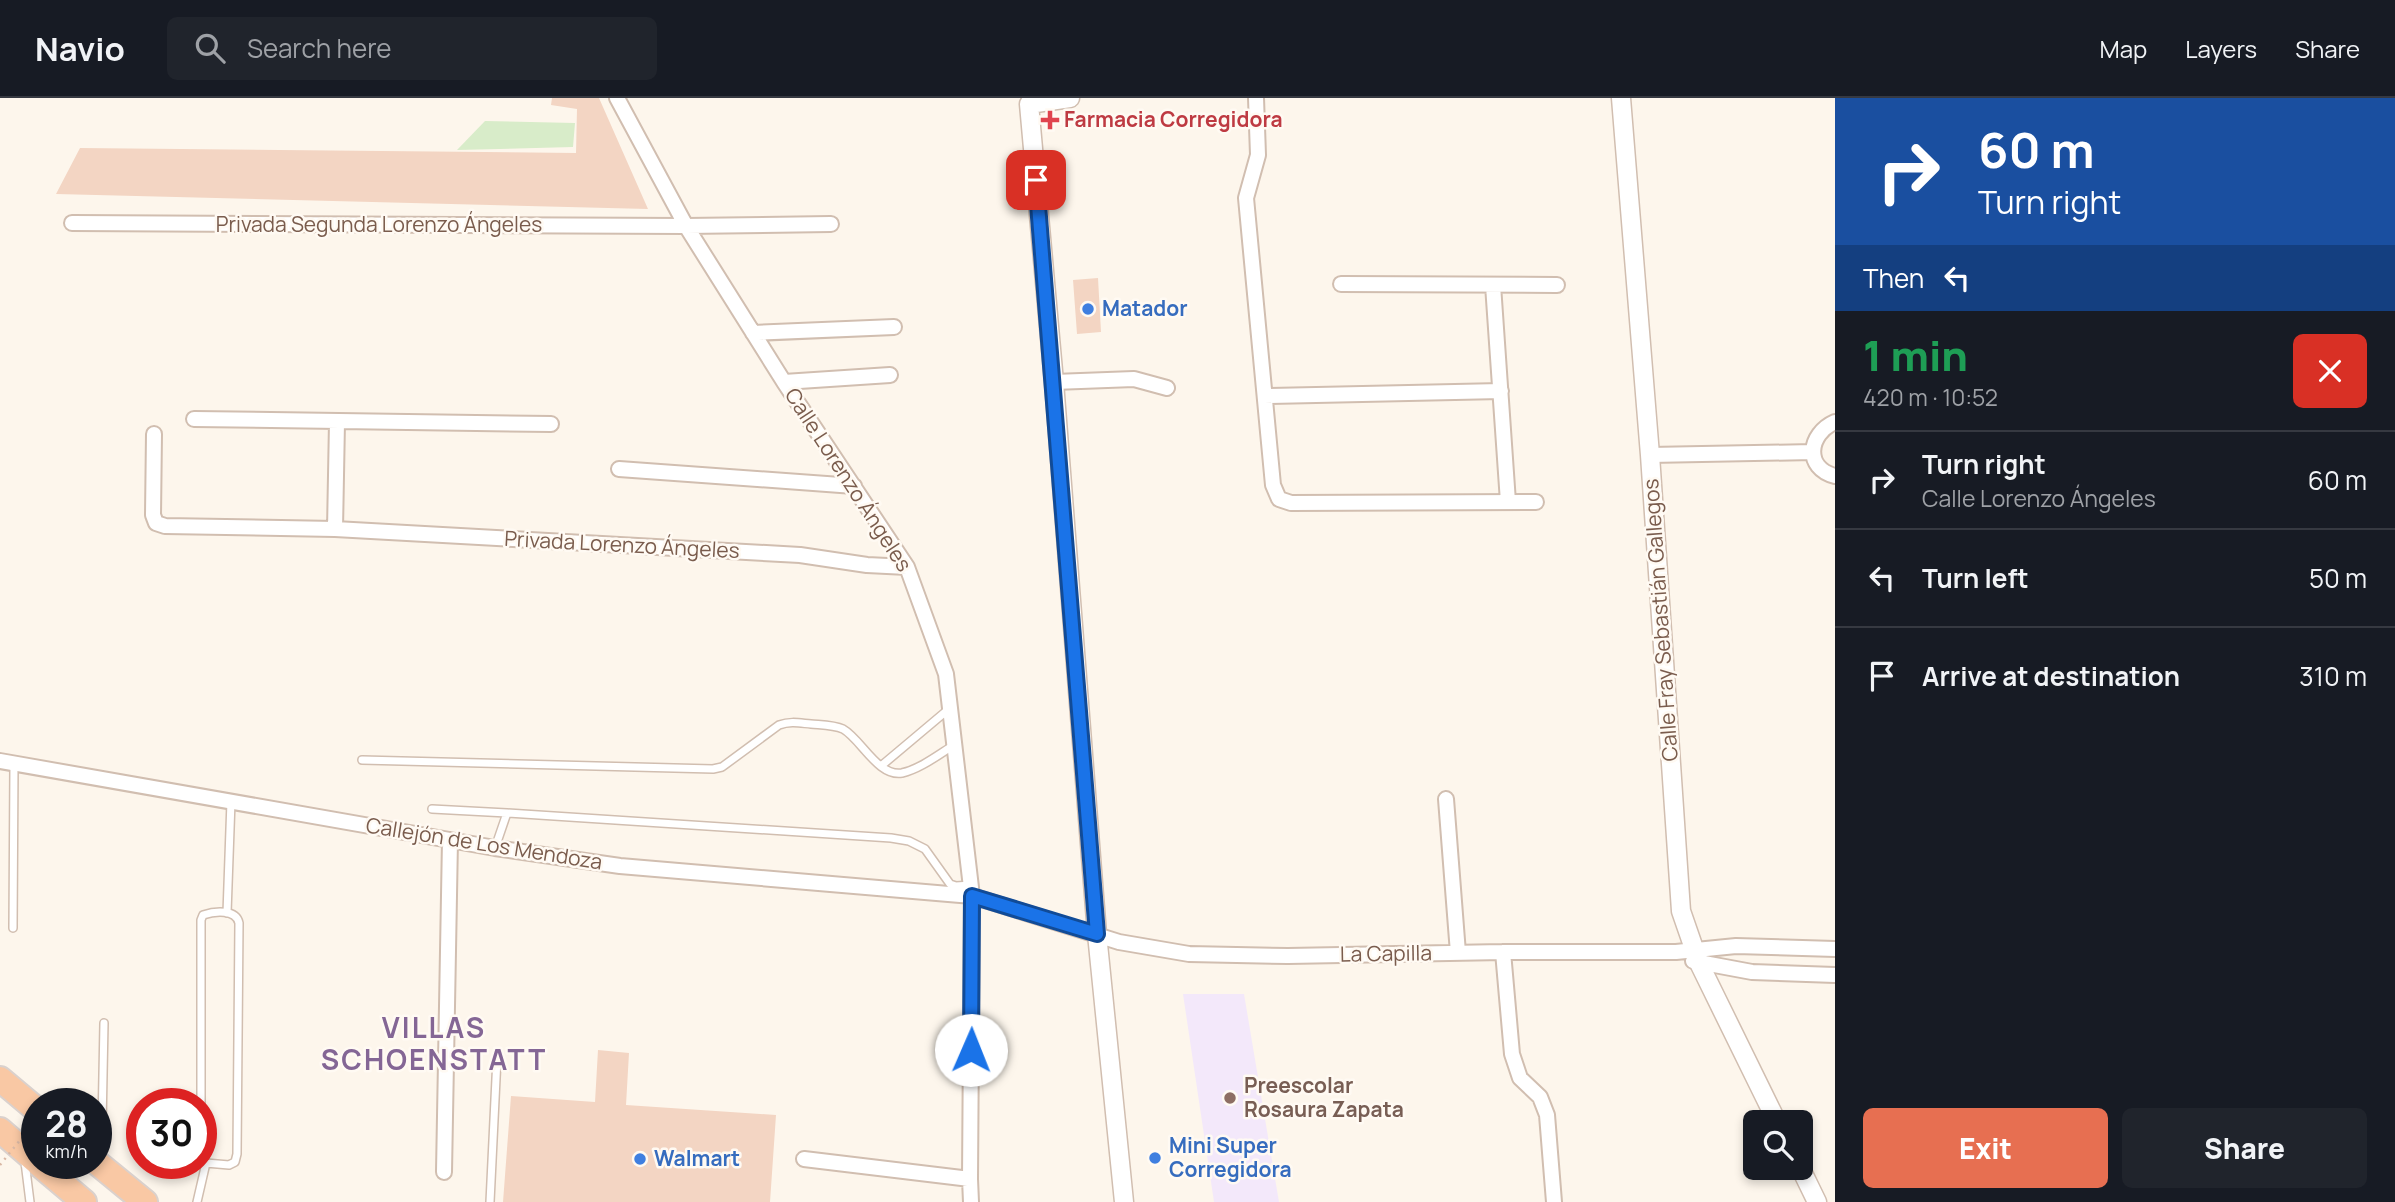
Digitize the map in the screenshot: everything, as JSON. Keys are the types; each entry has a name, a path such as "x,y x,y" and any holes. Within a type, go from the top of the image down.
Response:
{"highway":[{"path":"0,1079 21,1090"},
{"path":"0,1130 21,1148"},
{"path":"112,1174 145,1202"},
{"path":"57,1179 85,1202"}],"street":[{"name":"Calle Lorenzo Ángeles","path":"617,98 686,226 784,382 907,567 946,674 971,891 971,1202"},
{"path":"1070,98 1029,101 1097,934 1124,1202"},
{"path":"1255,98 1258,155 1246,198 1273,485 1279,499 1291,503 1536,502"},
{"name":"Calle Fray Sebastián Gallegos","path":"1622,98 1681,911 1690,955 1771,1110"},
{"name":"Privada Segunda Lorenzo Ángeles","path":"72,223 686,226 831,224"},
{"path":"1341,284 1557,285"},
{"path":"1493,285 1508,502"},
{"path":"753,333 894,327"},
{"path":"784,382 890,375"},
{"path":"1054,382 1134,379 1167,388"},
{"path":"1265,396 1501,391"},
{"path":"194,419 551,424"},
{"path":"335,529 337,422"},
{"path":"1835,422 1818,433 1813,452 1821,470 1835,476"},
{"name":"Privada Lorenzo Ángeles","path":"153,434 153,515 156,523 165,526 335,529 800,555 867,565 907,567"},
{"path":"1650,455 1813,452"},
{"path":"619,469 854,486"},
{"name":"Callejón de Los Mendoza","path":"7,762 495,848 620,866 971,891"},
{"path":"1446,799 1458,953"},
{"path":"444,1172 450,840"},
{"path":"971,891 1097,934"},
{"name":"La Capilla","path":"1097,934 1119,942 1189,954 1288,956 1503,952 1690,955"},
{"path":"1690,955 1736,946 1835,949"},
{"path":"1503,952 1512,1054 1520,1078 1540,1097 1547,1115 1556,1198"},
{"path":"1690,955 1752,972 1835,975"},
{"path":"804,1158 970,1179"},
{"path":"1806,1180 1817,1202"}],"lane":[{"path":"881,766 950,708"},
{"path":"362,760 713,769 722,767 779,725 789,722 845,730 881,766 892,773 914,769 954,745"},
{"path":"7,762 13,928"},
{"path":"227,913 231,800"},
{"path":"432,809 891,838 909,841 925,849 950,884 971,891"},
{"path":"495,848 507,813"},
{"path":"201,1088 201,920 203,915 208,913 227,913 238,916 239,923 237,1154 235,1162 229,1165 217,1163"},
{"path":"103,1088 104,1023"},
{"path":"491,1202 498,1058"},
{"path":"30,1202 32,1179"},
{"path":"197,1202 201,1179"}],"path":[{"path":"0,1165 21,1139"}],"shaded area":[{"name":"Preescolar Rosaura Zapata","path":"1183,994 1244,994 1279,1202 1214,1202"}],"green space":[{"path":"485,121 575,123 573,147 457,150"}],"building":[{"path":"552,98 599,98 648,209 56,194 80,148 576,153 577,109 551,105"},
{"path":"1098,278 1101,332 1077,334 1073,280"},
{"name":"Walmart","path":"598,1050 629,1053 626,1105 776,1115 770,1202 503,1202 511,1096 595,1102"}],"place":[{"name":"Farmacia Corregidora","path":"1050,120"},
{"name":"Matador","path":"1088,309"},
{"name":"Preescolar Rosaura Zapata","path":"1230,1098"},
{"name":"Mini Super Corregidora","path":"1155,1158"},
{"name":"Walmart","path":"640,1159"}],"district":[{"name":"VILLAS SCHOENSTATT","path":"434,1044"}],"route":[{"path":"971,1050 972,896 1097,934 1036,180"}]}
